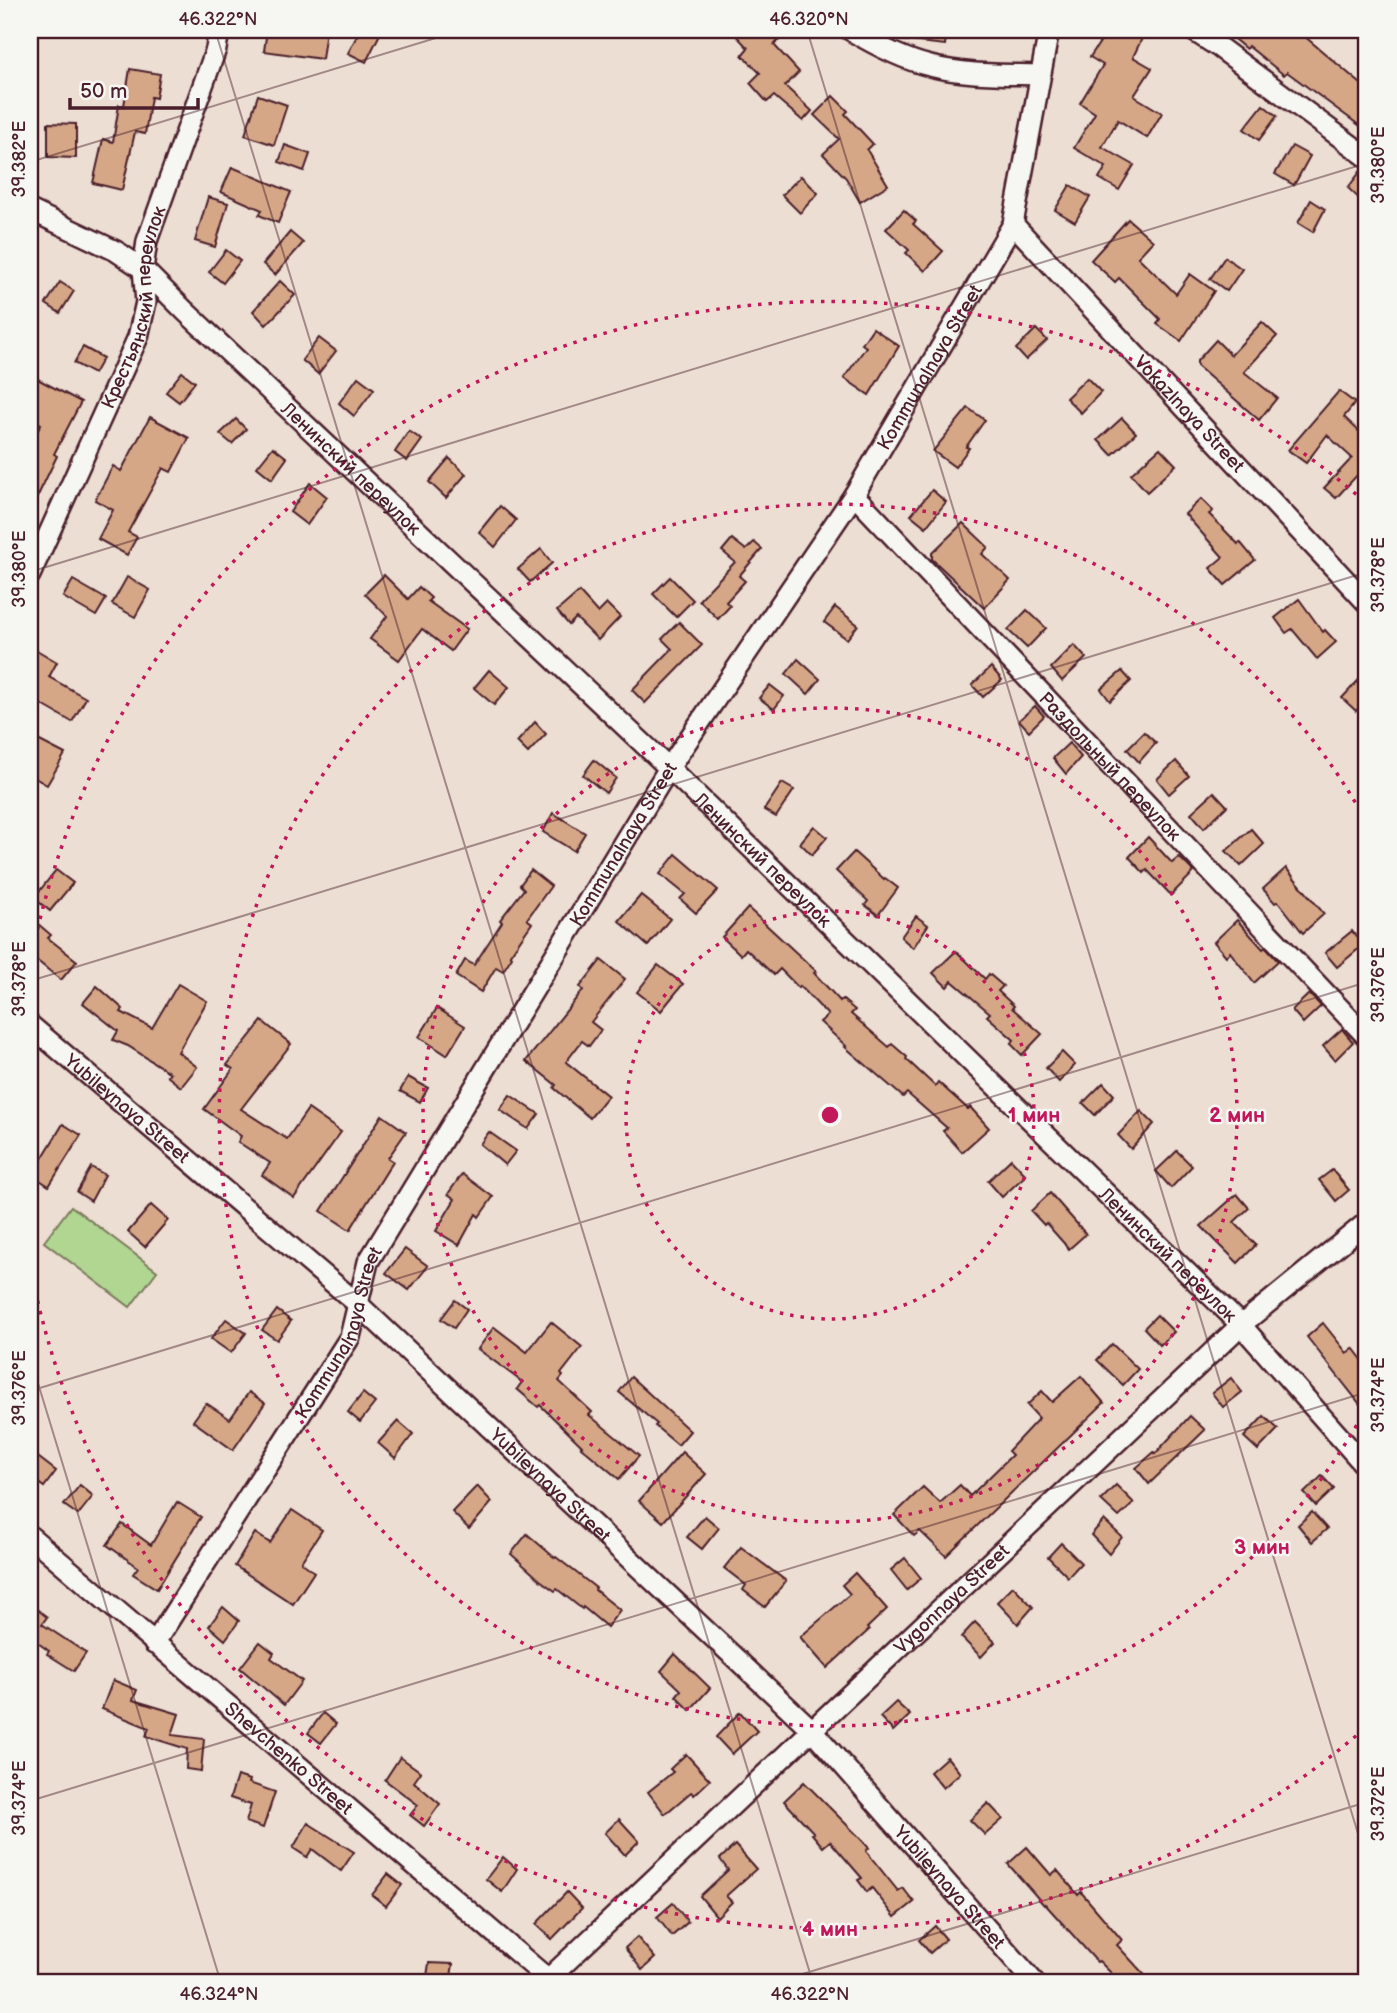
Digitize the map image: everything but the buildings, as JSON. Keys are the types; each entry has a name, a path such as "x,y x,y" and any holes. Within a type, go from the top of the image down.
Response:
{"street":[{"name":"Крестьянский переулок","path":"30,575 138,337 146,302 143,269 147,241 216,49 219,30"},
{"path":"850,30 884,50 929,66 975,74 1039,75"},
{"name":"Kommunalnaya Street","path":"154,1644 350,1337 368,1262 669,768 854,495 1013,224 1049,30"},
{"path":"1192,30 1367,157"},
{"name":"Ленинский переулок","path":"30,210 116,251 143,269 669,768 1241,1325 1367,1468"},
{"name":"Vokazlnaya Street","path":"1013,224 1367,603"},
{"name":"Раздольный переулок","path":"854,495 1367,1037"},
{"name":"Yubileynaya Street","path":"30,1025 359,1305 812,1730 1035,1983"},
{"name":"Vygonnaya Street","path":"546,1981 1241,1325 1367,1222"},
{"name":"Shevchenko Street","path":"30,1536 546,1981"}],"green space":[{"path":"71,1206 157,1271 130,1307 44,1242"}]}
